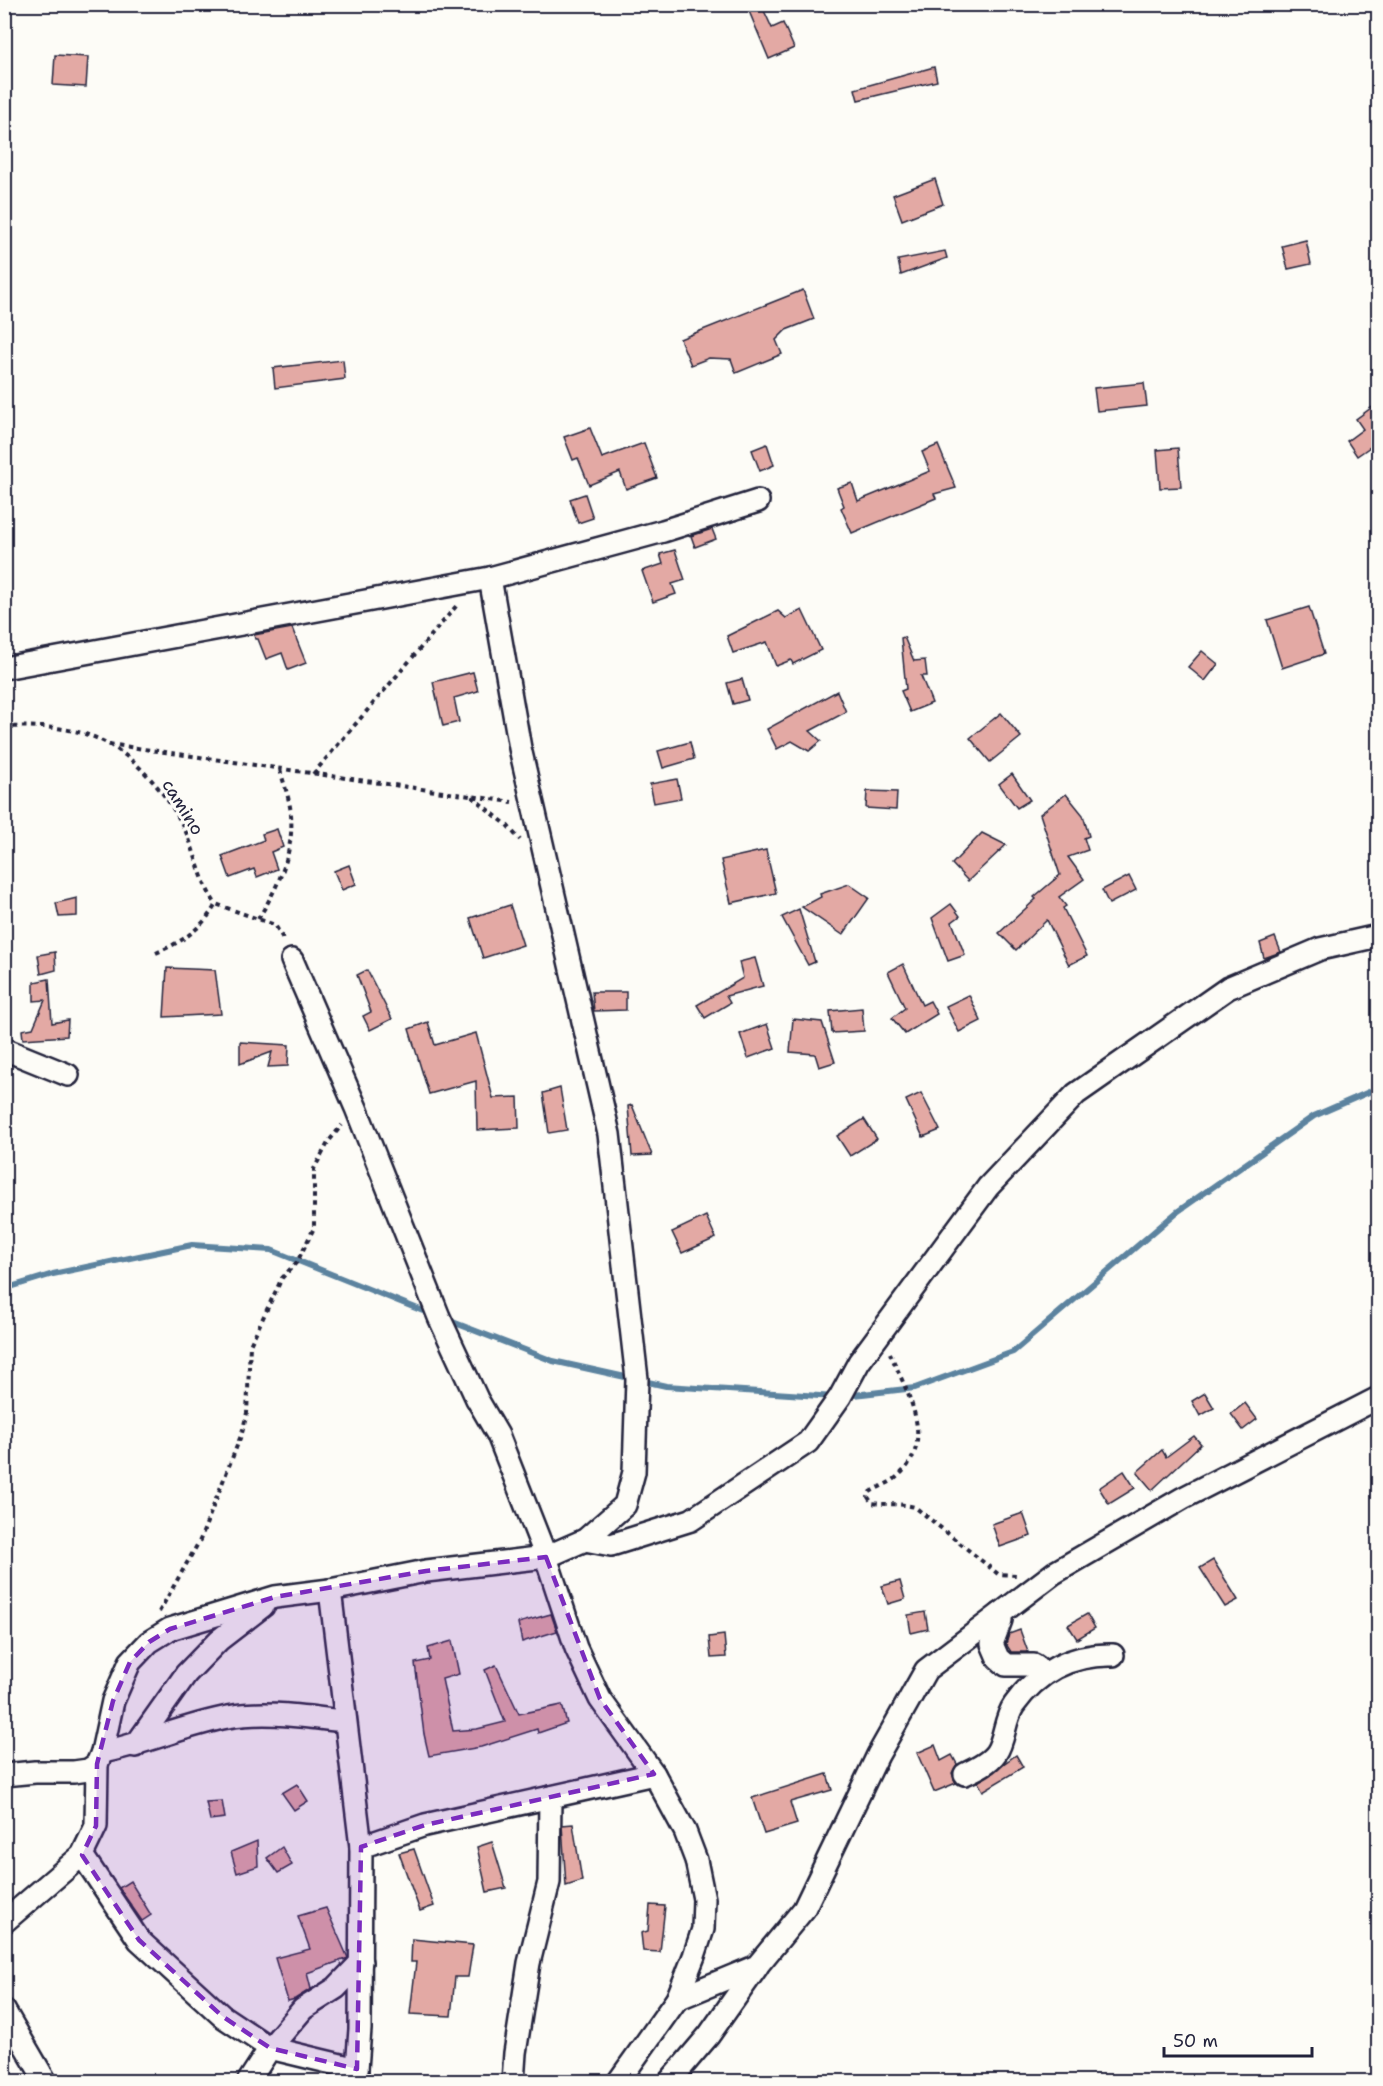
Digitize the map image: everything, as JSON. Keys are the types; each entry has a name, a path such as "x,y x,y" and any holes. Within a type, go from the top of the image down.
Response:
{"street":[{"path":"4,668 484,579 663,531 758,501"},
{"path":"4,1922 82,1856 96,1826 100,1758 113,1701 130,1662 149,1642 170,1629 275,1597 330,1590 426,1570 546,1557 585,1540 624,1505 634,1472 637,1379 609,1134 520,748 484,579"},
{"path":"585,1540 611,1545 691,1520 808,1442 882,1331 987,1187 1076,1094 1228,988 1320,949 1378,936"},
{"path":"292,960 356,1108 439,1317 477,1399 498,1435 546,1557 576,1648 600,1700 654,1774 685,1831 696,1860 704,1899 703,1929 677,1999 618,2082"},
{"path":"4,1049 68,1075"},
{"path":"669,2082 709,2034 757,1966 804,1909 878,1755 926,1670 1054,1573 1183,1498 1378,1398"},
{"path":"82,1856 139,1940 222,2016 270,2048 356,2075 361,1962 361,1847 330,1590"},
{"path":"135,1746 186,1674 219,1640 275,1597"},
{"path":"1000,1614 1001,1620 992,1644 998,1658 1006,1665 1034,1665 1044,1672"},
{"path":"965,1774 988,1762 997,1752 1013,1706 1044,1672 1067,1661 1097,1654 1113,1655"},
{"path":"4,1775 88,1770 100,1758 179,1729 229,1717 281,1714 344,1721"},
{"path":"361,1847 425,1825 654,1774"},
{"path":"513,2082 515,2053 529,1963 549,1882 550,1797"},
{"path":"248,2082 270,2048 303,2009 336,1988 361,1962"},
{"path":"677,1999 757,1966"},
{"path":"4,2010 46,2082"}],"path":[{"path":"312,775 484,579"},
{"name":"camino","path":"4,727 67,730 90,735 109,744 152,782 170,806 184,828 216,903"},
{"path":"109,744 533,805"},
{"path":"258,919 278,887 289,851 291,814 280,770"},
{"path":"470,796 507,825 520,841"},
{"path":"156,953 183,942 197,932 216,903 275,925 292,960"},
{"path":"153,1621 200,1540 242,1433 247,1413 250,1346 282,1278 297,1262 314,1228 314,1169 330,1141 356,1108"},
{"path":"882,1331 919,1422 918,1440 909,1461 898,1476 870,1492 872,1503 887,1505 903,1503 915,1507 998,1574 1025,1576 1054,1573"}],"highlighted area":[{"path":"546,1557 600,1699 654,1774 425,1825 361,1847 357,2069 270,2048 222,2016 139,1940 82,1855 96,1826 97,1764 113,1701 130,1662 149,1642 170,1629 275,1597 426,1571"}],"building":[{"path":"746,4 761,4 772,28 783,23 794,48 769,59"},
{"path":"55,55 88,57 86,87 53,85"},
{"path":"934,67 937,81 858,100 855,89"},
{"path":"935,179 943,204 902,220 893,195"},
{"path":"1306,240 1311,264 1288,269 1282,246"},
{"path":"945,251 947,258 901,275 898,260"},
{"path":"803,290 814,319 786,330 776,340 782,354 736,373 731,359 709,358 691,365 680,339"},
{"path":"343,360 345,379 275,388 273,368"},
{"path":"1144,383 1147,406 1097,411 1094,388"},
{"path":"1378,403 1378,452 1373,445 1357,456 1347,441 1363,429 1356,419"},
{"path":"590,428 602,458 644,443 657,478 626,489 620,472 589,485 578,458 573,460 564,437"},
{"path":"767,444 774,465 760,471 752,450"},
{"path":"938,445 956,488 934,494 936,498 852,533 841,508 844,506 837,488 852,483 858,501 930,471 922,452"},
{"path":"1178,448 1181,487 1160,488 1157,450"},
{"path":"585,494 593,518 578,523 570,499"},
{"path":"712,529 716,539 695,547 691,536"},
{"path":"675,550 685,580 672,584 676,594 653,602 642,571 663,564 660,554"},
{"path":"1309,607 1324,654 1282,668 1267,620"},
{"path":"802,610 821,650 793,664 791,660 776,666 767,642 733,653 727,636 778,611 786,618"},
{"path":"292,628 306,663 288,670 282,653 266,659 254,635"},
{"path":"904,637 914,661 925,660 927,676 921,676 932,703 910,712 901,691 906,689 901,638"},
{"path":"1202,651 1218,664 1205,681 1188,667"},
{"path":"473,672 478,691 454,698 459,722 443,726 433,682"},
{"path":"742,679 748,700 733,704 727,683"},
{"path":"837,691 846,712 810,731 821,741 809,751 792,741 777,749 767,729"},
{"path":"1001,713 1021,737 990,762 970,738"},
{"path":"690,742 694,759 663,768 658,751"},
{"path":"1012,774 1030,800 1017,808 999,784"},
{"path":"677,779 681,798 654,803 650,784"},
{"path":"867,791 897,792 896,810 866,808"},
{"path":"1066,794 1083,815 1089,836 1084,838 1088,850 1068,857 1084,879 1059,897 1066,906 1063,908 1087,956 1069,965 1047,920 1016,950 999,933 1036,899 1034,897 1060,875 1040,814"},
{"path":"277,829 283,847 271,852 277,869 257,877 254,869 230,878 222,856 264,840 262,834"},
{"path":"982,833 1006,845 968,881 952,864"},
{"path":"766,850 776,893 731,903 721,860"},
{"path":"349,865 356,884 342,890 334,871"},
{"path":"1129,876 1136,890 1109,904 1102,890"},
{"path":"849,884 869,898 843,935 802,907 821,897 820,894"},
{"path":"77,898 77,916 59,917 56,903"},
{"path":"951,904 960,916 952,922 965,955 948,961 932,918"},
{"path":"510,905 523,945 483,958 470,918"},
{"path":"799,909 815,962 808,965 782,917"},
{"path":"1275,937 1281,952 1264,958 1260,943"},
{"path":"55,952 56,970 41,974 38,955"},
{"path":"755,958 763,986 726,996 730,1003 705,1018 697,1005 743,978 739,962"},
{"path":"903,964 922,1005 930,1001 937,1014 905,1034 892,1018 905,1008 888,972"},
{"path":"167,968 215,970 221,1014 164,1017"},
{"path":"367,970 392,1019 370,1030 363,1016 371,1012 357,975"},
{"path":"49,979 52,1023 68,1020 67,1036 23,1039 22,1030 33,1028 45,1000 34,1001 34,982"},
{"path":"592,992 626,992 626,1010 594,1011"},
{"path":"969,995 981,1021 959,1032 946,1006"},
{"path":"862,1008 864,1031 832,1033 830,1011"},
{"path":"793,1019 822,1022 835,1062 819,1067 815,1054 790,1052"},
{"path":"428,1022 435,1045 476,1033 493,1098 518,1097 519,1128 477,1130 476,1081 429,1094 409,1029"},
{"path":"767,1024 775,1048 748,1058 740,1034"},
{"path":"240,1042 289,1045 288,1066 268,1067 272,1052 240,1064"},
{"path":"560,1088 567,1130 549,1133 543,1093"},
{"path":"921,1093 940,1130 923,1137 906,1100"},
{"path":"632,1105 652,1155 632,1156 628,1106"},
{"path":"864,1119 877,1139 850,1156 837,1136"},
{"path":"706,1216 716,1238 682,1253 672,1232"},
{"path":"1205,1393 1214,1408 1200,1416 1192,1401"},
{"path":"1245,1403 1257,1419 1243,1430 1231,1414"},
{"path":"1194,1436 1201,1444 1152,1490 1137,1472 1162,1450 1166,1457"},
{"path":"1124,1471 1135,1488 1109,1504 1099,1488"},
{"path":"1023,1513 1031,1536 1000,1547 992,1524"},
{"path":"1213,1560 1238,1600 1225,1607 1200,1568"},
{"path":"900,1581 905,1599 888,1604 882,1586"},
{"path":"925,1612 928,1629 911,1633 908,1615"},
{"path":"551,1614 557,1631 522,1642 518,1623"},
{"path":"1087,1614 1095,1628 1077,1639 1068,1625"},
{"path":"1020,1630 1028,1652 1011,1652 1006,1644 1009,1634"},
{"path":"724,1635 726,1657 711,1658 709,1637"},
{"path":"452,1641 459,1674 442,1679 453,1731 477,1729 505,1722 485,1670 496,1665 519,1714 562,1705 567,1723 538,1733 537,1729 481,1747 429,1756 415,1663 430,1660 428,1648"},
{"path":"935,1745 941,1761 952,1755 957,1764 952,1773 956,1783 934,1792 917,1753"},
{"path":"1016,1755 1023,1767 983,1791 978,1782"},
{"path":"827,1774 832,1790 790,1802 797,1824 764,1834 752,1798"},
{"path":"297,1784 308,1801 294,1810 282,1793"},
{"path":"222,1801 225,1818 210,1820 206,1802"},
{"path":"573,1824 582,1881 566,1886 562,1825"},
{"path":"257,1841 258,1866 237,1873 231,1852"},
{"path":"492,1842 506,1888 487,1892 477,1847"},
{"path":"282,1847 292,1865 278,1873 267,1858"},
{"path":"414,1849 434,1906 420,1911 399,1853"},
{"path":"130,1881 151,1915 142,1921 119,1888"},
{"path":"650,1905 665,1906 660,1952 643,1951 641,1933 648,1931"},
{"path":"326,1908 348,1958 307,1973 311,1989 288,2001 275,1958 310,1949 298,1916"},
{"path":"412,1939 473,1945 468,1977 455,1977 451,2016 410,2014 416,1962 411,1962"}],"waterway":[{"path":"845,1396 915,1388 1013,1352 1177,1212 1314,1116 1378,1088"},
{"path":"4,1289 53,1274 192,1245 271,1250 433,1315"},
{"path":"445,1319 553,1361 666,1386 835,1397"}]}
